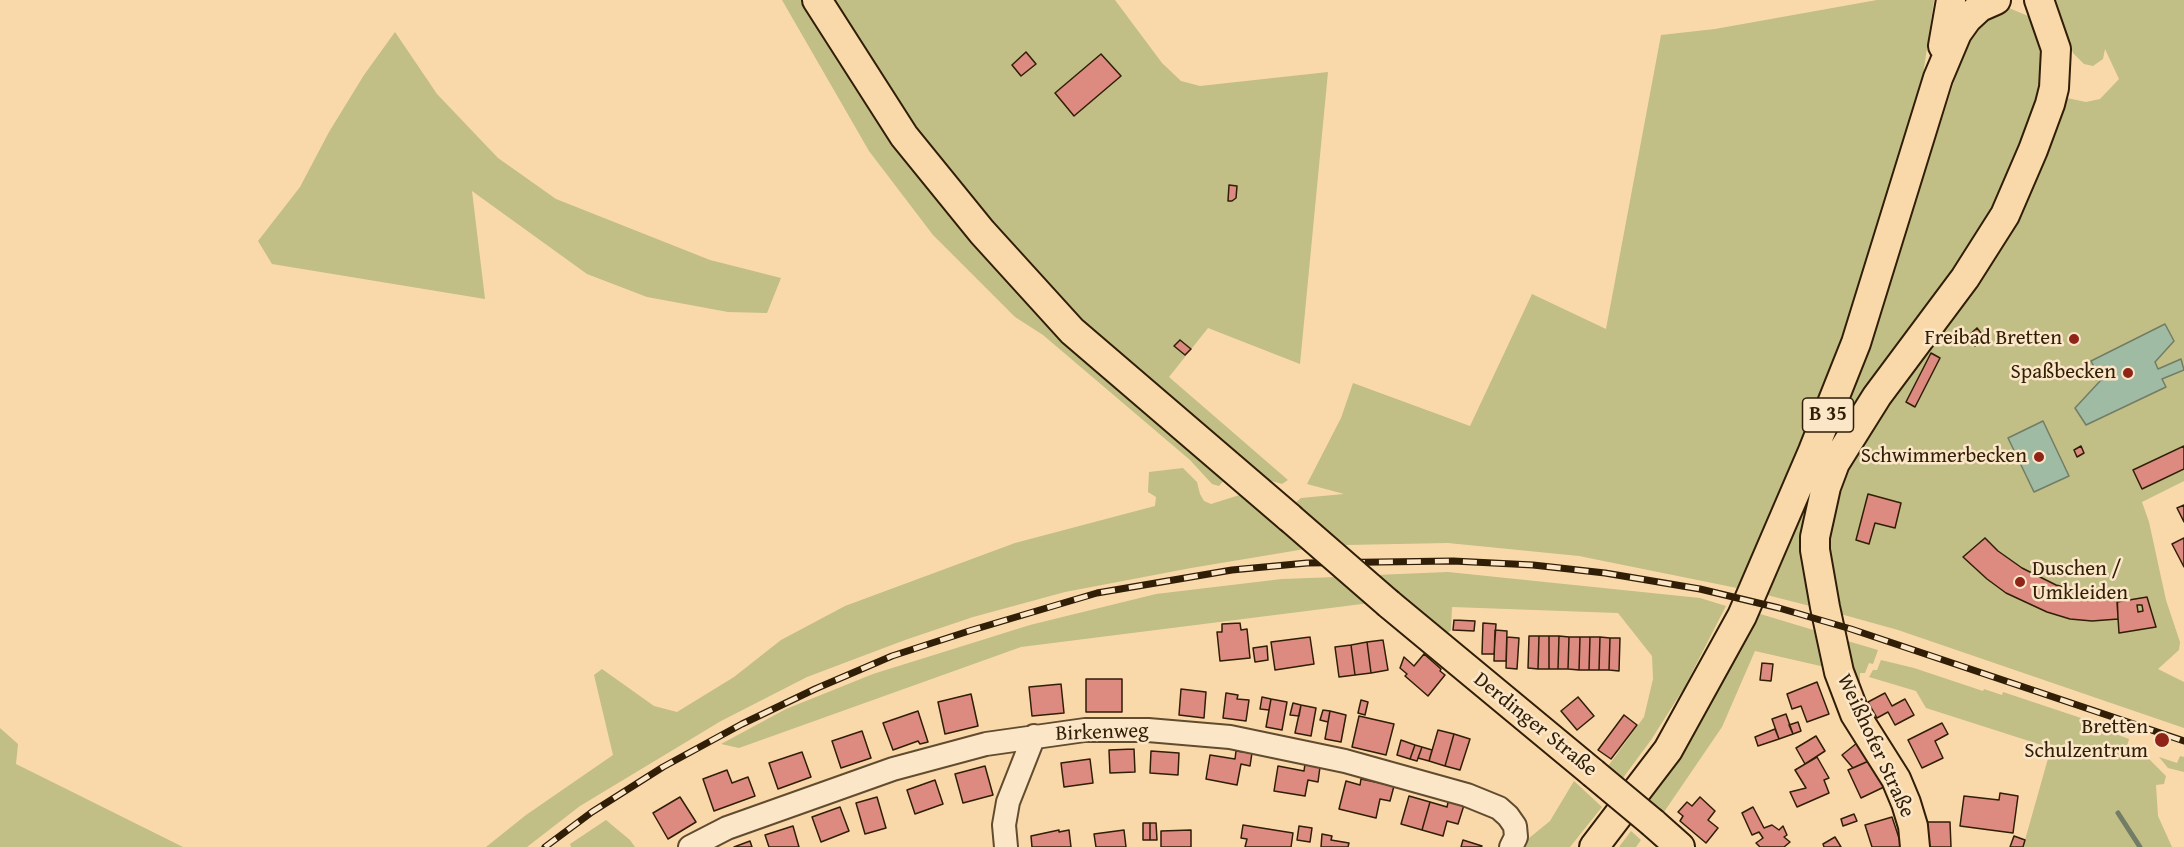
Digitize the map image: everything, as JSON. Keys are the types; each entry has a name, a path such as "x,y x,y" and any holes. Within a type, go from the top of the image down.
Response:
{"main road":[{"name":"Derdinger Straße","path":"817,0 904,136 982,232 1072,331 1389,604 1680,847"},
{"name":"B 35","path":"1594,847 1668,750 1742,616 1813,451 1856,343 1938,78 1951,0"},
{"path":"1938,78 1957,33 1967,19 1980,7 1996,0"},
{"name":"Weißhofer Straße","path":"1914,847 1913,826 1896,779 1858,720 1839,672 1815,550 1816,530 1826,487 1835,462 1877,396 1965,278 2005,215 2029,161 2054,88 2056,49 2034,2"}],"street":[{"name":"Birkenweg","path":"690,847 727,828 893,769 986,744 1084,730 1148,730 1230,737 1345,761 1467,795 1499,808 1513,836"},
{"path":"1006,847 1004,825 1008,802 1034,736"}],"shaded area":[{"path":"782,0 806,0 859,85 1224,480 1219,486 1212,484 1190,460 1043,335 1015,317 933,235 869,151"},
{"path":"830,0 1115,0 1162,63 1181,81 1200,86 1328,72 1300,364 1208,328 1169,377 1288,480 1282,484 1265,479 1056,304 954,186"},
{"path":"1877,0 1934,0 1921,89 1888,211 1812,421 1762,537 1737,588 1579,556 1448,543 1346,545 1294,504 1301,498 1344,494 1307,484 1341,418 1353,383 1470,426 1532,294 1606,329 1661,35 1715,29"},
{"name":"Freibad Bretten","path":"2055,0 2184,0 2184,481 2142,502 2149,522 2166,600 2180,642 2179,650 2158,669 2184,682 2184,728 1898,630 1837,613 1823,544 1838,467 2062,97 2086,102 2100,99 2119,79 2105,49 2103,59 2093,66 2084,64 2073,53"},
{"path":"2009,8 2028,16 2035,24 2041,34 2043,63 2038,100 2002,197 1822,470 1871,339 1973,23 1998,10"},
{"path":"395,32 437,94 498,158 556,199 710,260 781,278 767,313 728,312 647,297 587,274 472,191 485,299 272,264 258,241 300,187 329,132 364,75"},
{"name":"Spaßbecken","path":"2165,324 2174,341 2155,362 2158,369 2181,359 2184,370 2162,379 2166,387 2086,425 2075,408 2101,380 2091,361"},
{"name":"Schwimmerbecken","path":"2043,421 2069,476 2034,492 2008,438"},
{"path":"1183,468 1197,482 1204,501 1211,504 1246,493 1305,549 1065,592 973,617 905,640 807,677 721,721 580,806 527,847 486,847 526,815 613,755 594,675 602,669 654,706 677,712 734,677 781,640 845,606 1015,543 1155,506 1156,497 1148,492 1149,472"},
{"path":"1810,486 1814,607 1763,594"},
{"path":"1448,572 1700,598 1726,606 1684,688 1651,740 1620,782 1606,769 1644,717 1653,679 1652,656 1618,613 1452,607 1451,630 1446,635 1376,575"},
{"path":"1336,577 1370,603 1021,647 739,748 721,744 786,709 873,674 1030,625 1156,594 1282,579"},
{"path":"1757,613 1820,632 1825,667 1755,651 1722,727 1664,812 1648,800 1693,736"},
{"path":"1844,640 1878,650 1873,664 1869,663 1865,673 1860,673 1860,686 1857,687"},
{"path":"1881,660 1914,668 1983,691 1984,689 2002,695 2003,692 2111,728 2110,732 2129,739 2127,746 2147,754 2147,757 2166,776 2164,784 2156,785 2158,816 2172,847 2023,847 2051,748 1926,708 1916,691 1869,677 1873,670 1877,670"},
{"path":"0,728 18,744 16,764 183,847 0,847"},
{"path":"2180,756 2184,757 2184,772 2168,768 2159,757 2177,763"},
{"path":"1574,781 1602,807 1570,847 1521,847 1550,821"},
{"path":"606,820 635,847 571,847 570,844"},
{"path":"1631,831 1641,840 1636,847 1619,847"}],"building":[{"path":"1026,52 1036,64 1021,76 1012,65"},
{"path":"1101,54 1121,76 1074,116 1055,93"},
{"path":"1229,185 1237,186 1236,198 1232,201 1228,201"},
{"path":"1977,328 1985,338 1975,346 1967,337"},
{"path":"1180,340 1191,349 1185,355 1174,346"},
{"path":"1931,353 1940,358 1915,407 1906,402"},
{"path":"2081,446 2084,453 2077,457 2074,450"},
{"path":"2184,446 2184,469 2142,489 2133,470"},
{"path":"1868,494 1901,503 1895,528 1875,523 1869,544 1856,540"},
{"path":"2184,505 2184,522 2177,508"},
{"name":"Duschen / Umkleiden","path":"1985,538 1998,551 2022,568 2056,585 2077,590 2117,590 2118,619 2092,621 2070,619 2047,612 2006,593 1963,557"},
{"path":"2184,538 2184,567 2172,544"},
{"path":"2147,597 2156,627 2119,633 2117,602"},
{"path":"2137,605 2142,605 2143,611 2138,612"},
{"path":"1454,620 1475,621 1474,631 1453,630"},
{"path":"1240,623 1241,630 1247,629 1250,658 1220,661 1217,632 1222,632 1222,624"},
{"path":"1483,623 1496,624 1494,654 1482,654"},
{"path":"1495,630 1507,631 1506,661 1494,661"},
{"path":"1529,636 1539,636 1538,669 1528,668"},
{"path":"1539,636 1549,636 1549,669 1538,669"},
{"path":"1549,636 1559,636 1558,669 1549,669"},
{"path":"1559,636 1569,637 1568,669 1558,669"},
{"path":"1310,637 1314,664 1275,670 1271,642"},
{"path":"1507,637 1519,638 1517,669 1506,668"},
{"path":"1569,637 1580,637 1579,670 1568,669"},
{"path":"1580,637 1590,637 1589,670 1579,670"},
{"path":"1590,637 1600,637 1599,670 1589,670"},
{"path":"1600,637 1610,638 1609,670 1599,670"},
{"path":"1610,638 1620,638 1619,671 1609,670"},
{"path":"1383,640 1388,670 1371,673 1367,642"},
{"path":"1367,642 1371,673 1355,675 1351,645"},
{"path":"1351,645 1355,675 1339,677 1335,647"},
{"path":"1267,646 1268,660 1255,662 1253,648"},
{"path":"1424,654 1445,675 1428,696 1405,676 1407,674 1400,668 1404,657 1414,666"},
{"path":"1762,663 1773,664 1771,681 1760,680"},
{"path":"1086,679 1122,679 1122,712 1086,712"},
{"path":"1817,682 1829,714 1807,722 1801,706 1792,709 1787,694"},
{"path":"1061,684 1064,713 1032,716 1029,687"},
{"path":"1181,689 1206,692 1204,718 1179,715"},
{"path":"1226,693 1238,695 1237,699 1249,700 1246,721 1223,718"},
{"path":"1885,693 1892,706 1905,699 1914,715 1895,725 1888,712 1877,718 1868,702"},
{"path":"971,694 978,726 945,734 938,702"},
{"path":"1262,697 1271,699 1269,710 1260,709"},
{"path":"1578,697 1594,716 1577,730 1561,711"},
{"path":"1271,699 1287,702 1282,730 1266,727"},
{"path":"1361,700 1368,702 1365,715 1358,713"},
{"path":"1293,703 1301,705 1299,716 1290,715"},
{"path":"1301,705 1316,708 1311,736 1295,733"},
{"path":"1323,710 1330,711 1328,722 1320,720"},
{"path":"918,711 928,742 920,744 918,741 893,750 883,723"},
{"path":"1330,711 1346,715 1341,742 1325,739"},
{"path":"1786,714 1793,734 1779,739 1772,719"},
{"path":"1624,715 1637,725 1611,759 1598,750"},
{"path":"1359,716 1394,724 1386,755 1352,747"},
{"path":"1798,722 1801,731 1793,734 1789,725"},
{"path":"1942,723 1948,734 1935,741 1943,758 1922,768 1908,740"},
{"path":"1775,729 1779,739 1758,746 1755,737"},
{"path":"1438,730 1454,734 1445,766 1429,761"},
{"path":"862,731 871,758 841,768 832,741"},
{"path":"1454,734 1470,739 1460,770 1445,766"},
{"path":"1816,736 1825,751 1805,764 1796,748"},
{"path":"1401,740 1415,745 1410,759 1397,755"},
{"path":"1857,743 1871,760 1853,768 1842,755"},
{"path":"1415,745 1422,747 1417,761 1410,759"},
{"path":"1422,747 1432,750 1429,761 1418,758"},
{"path":"1134,749 1135,772 1110,773 1109,750"},
{"path":"1151,751 1179,753 1178,775 1150,773"},
{"path":"1236,751 1252,753 1250,766 1241,764 1237,785 1206,779 1210,755 1235,759"},
{"path":"802,752 811,777 778,789 769,763"},
{"path":"1817,757 1829,778 1824,780 1829,793 1797,807 1790,792 1806,788 1795,770"},
{"path":"1090,759 1093,783 1064,787 1061,763"},
{"path":"1871,760 1884,787 1861,798 1848,770"},
{"path":"1305,764 1320,767 1318,782 1308,780 1305,796 1274,791 1278,766 1304,771"},
{"path":"985,766 993,795 963,803 955,774"},
{"path":"727,770 732,783 748,777 755,796 714,811 703,779"},
{"path":"1361,779 1394,786 1390,801 1380,799 1376,818 1339,809 1346,781 1360,785"},
{"path":"935,780 943,804 915,814 907,790"},
{"path":"2000,793 2018,796 2013,833 1960,826 1964,796 1999,800"},
{"path":"1409,796 1430,802 1422,830 1401,824"},
{"path":"680,797 696,822 668,839 653,813"},
{"path":"877,797 886,828 865,834 856,803"},
{"path":"1700,797 1715,811 1708,820 1718,828 1706,843 1680,821 1683,816 1678,812 1687,802 1692,806"},
{"path":"1449,798 1465,802 1458,824 1447,821 1443,836 1422,830 1430,802 1447,807"},
{"path":"840,807 849,831 821,842 812,817"},
{"path":"1753,807 1764,828 1772,825 1779,830 1783,826 1787,835 1784,837 1790,842 1784,847 1760,847 1756,843 1763,838 1759,832 1752,835 1742,813"},
{"path":"1854,814 1857,821 1843,826 1841,819"},
{"path":"1892,817 1902,847 1872,847 1865,825"},
{"path":"1927,822 1950,822 1951,847 1928,847"},
{"path":"1143,823 1150,823 1150,840 1143,840"},
{"path":"1150,823 1156,823 1157,840 1150,840"},
{"path":"1243,825 1293,833 1291,847 1245,847 1247,839 1241,838"},
{"path":"793,826 799,847 769,847 765,835"},
{"path":"1299,826 1312,828 1310,842 1297,840"},
{"path":"1059,830 1059,832 1069,830 1071,847 1032,847 1031,836"},
{"path":"1124,830 1126,847 1096,847 1094,834"},
{"path":"1191,830 1191,847 1161,847 1161,831"},
{"path":"1322,834 1332,836 1331,840 1349,843 1348,847 1321,847"},
{"path":"2014,836 2025,840 2023,847 2010,847"},
{"path":"1835,837 1841,847 1824,847 1823,844"},
{"path":"1463,840 1482,846 1461,847"},
{"path":"750,841 752,847 734,847"}],"waterway":[{"path":"2118,813 2140,847"}],"railway":[{"path":"545,847 592,812 663,767 742,724 892,656 1097,593 1232,570 1307,563 1453,561 1533,565 1605,573 1700,589 1779,608 1851,629 2184,741"}],"place":[{"name":"Freibad Bretten","path":"2074,339"},
{"name":"Spaßbecken","path":"2128,373"},
{"name":"Schwimmerbecken","path":"2039,457"},
{"name":"Duschen / Umkleiden","path":"2020,582"},
{"name":"Bretten Schulzentrum","path":"2162,740"}]}
